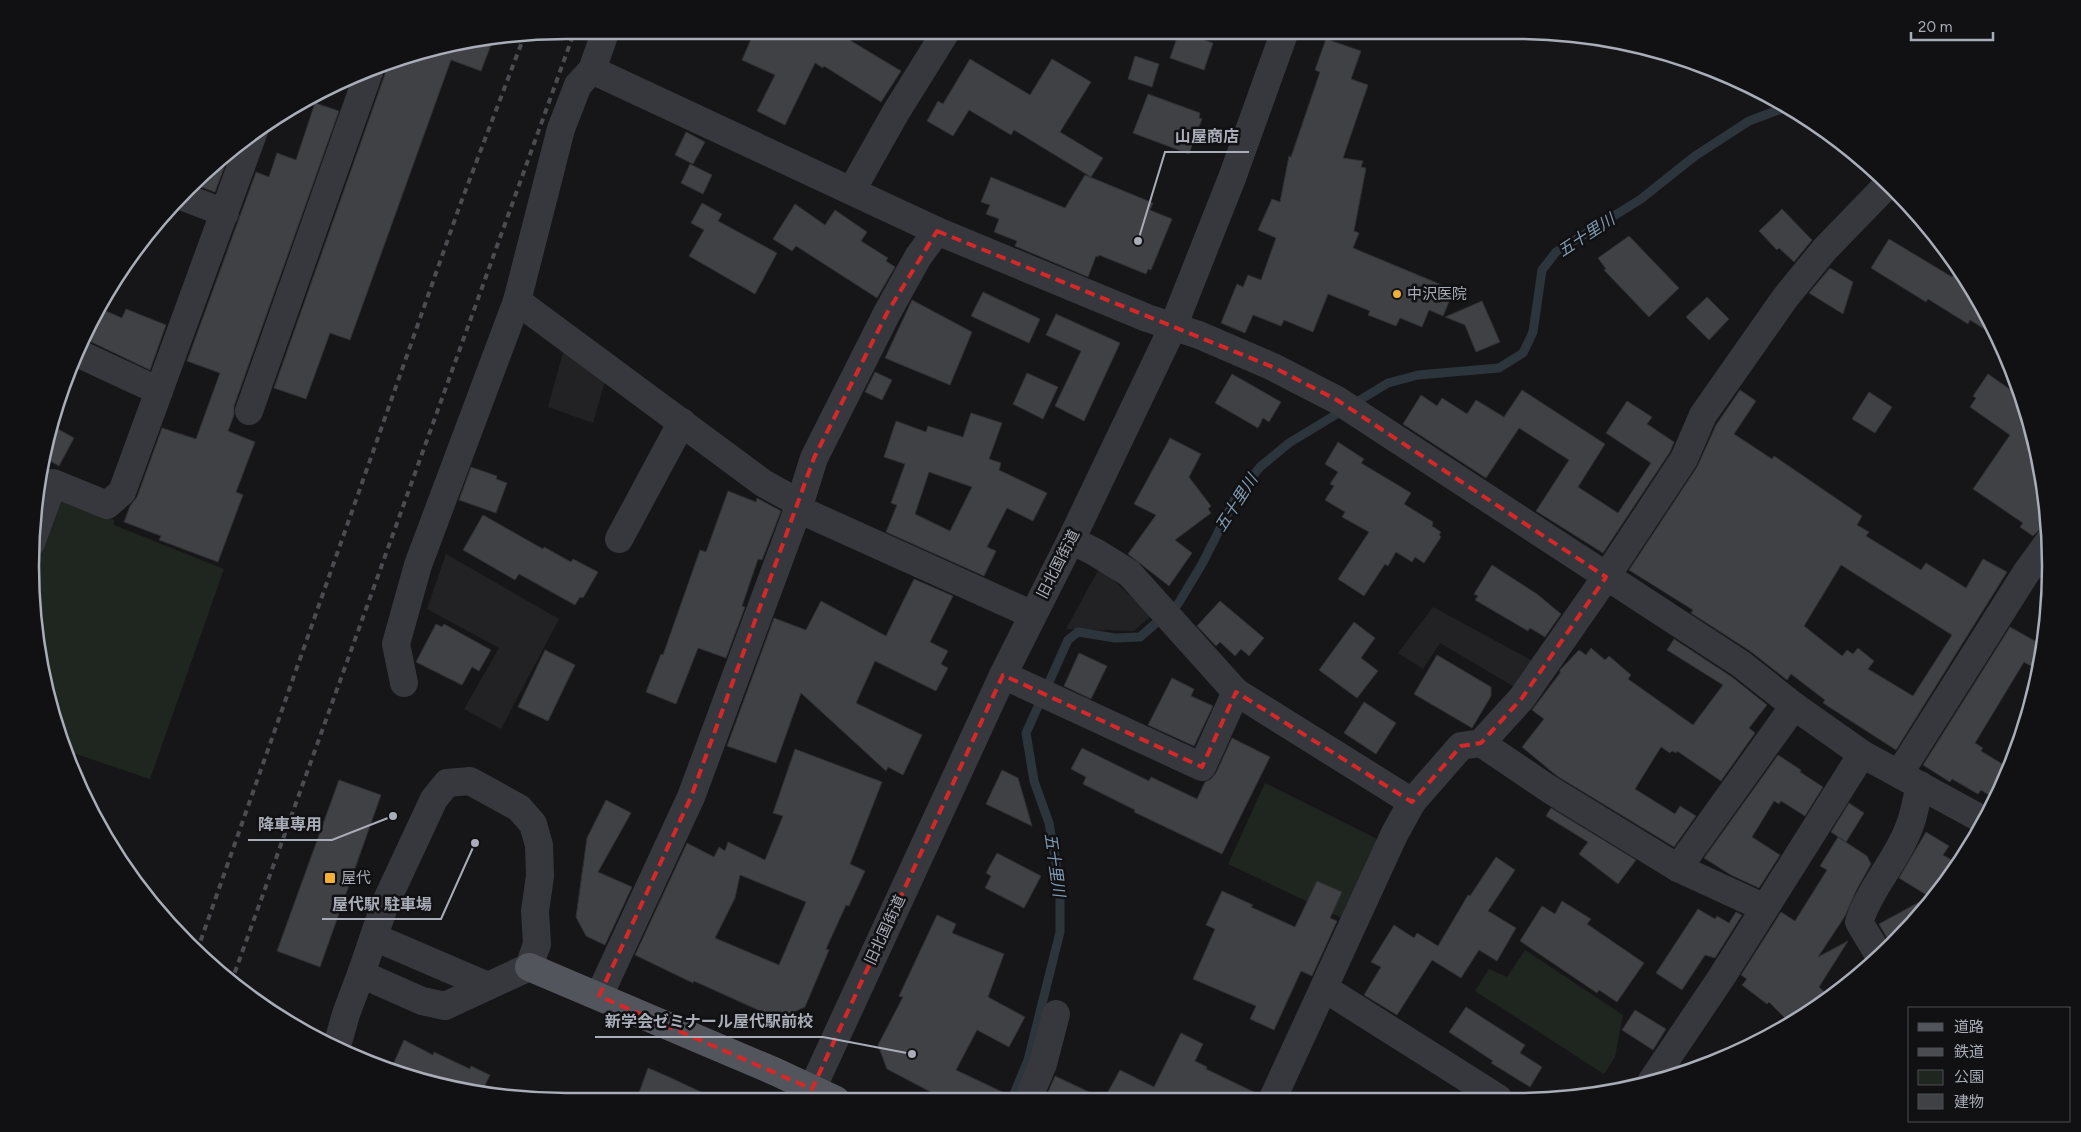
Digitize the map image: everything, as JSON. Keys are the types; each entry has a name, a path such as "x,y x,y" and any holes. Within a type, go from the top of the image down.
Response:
{"main road":[{"path":"529,967 598,996 811,1093"}],"street":[{"path":"404,683 396,644 418,565 517,301 561,129 578,85 592,70 603,39"},
{"path":"852,190 896,112 941,39"},
{"name":"旧北国街道","path":"819,1093 1003,675 1071,540 1173,327 1232,178 1282,39"},
{"path":"592,70 937,231 1147,318 1199,335 1273,367 1336,400 1741,664 1794,706 1862,754 1979,817"},
{"path":"249,411 367,78"},
{"path":"46,480 107,505 122,492 249,145"},
{"path":"1275,1093 1394,835 1412,802 1461,746 1481,743 1522,698 1606,577 1684,459 1703,414 1785,298 1825,249 1883,189"},
{"path":"188,199 225,213"},
{"path":"598,996 691,797 798,509 814,458 887,313 918,256 937,231"},
{"path":"517,301 763,483 792,499 798,509 1033,615"},
{"path":"83,356 159,390"},
{"path":"619,539 682,422"},
{"path":"1071,540 1129,573 1236,692 1412,802"},
{"path":"1876,950 1859,922 1865,906 1911,823 1910,779 2026,574 2042,553"},
{"path":"1003,675 1202,767 1236,692"},
{"path":"1678,868 1794,706"},
{"path":"1481,743 1549,789 1678,868 1765,908"},
{"path":"1657,1073 1765,908 1862,754"},
{"path":"338,1041 346,1014 385,904 434,799 447,783 470,781 519,808 533,824 538,845 540,876 535,911 537,944 529,967 444,1006 422,1001 361,974"},
{"path":"374,937 488,986"},
{"path":"1324,988 1490,1093"},
{"path":"1031,1093 1043,1064 1056,1014"}],"highlighted area":[{"path":"937,231 1273,367 1337,400 1606,577 1522,698 1481,743 1461,746 1412,802 1236,692 1202,767 1003,675 812,1089 599,996 691,797 814,458 887,313"}],"shaded area":[{"path":"565,345 607,374 593,423 548,407"},
{"path":"446,554 559,619 501,729 464,709 499,648 427,609"},
{"path":"1100,567 1151,616 1134,631 1066,629"},
{"path":"1433,607 1533,661 1516,688 1440,643 1423,669 1398,653"}],"green space":[{"path":"61,495 114,520 114,525 224,569 150,779 74,753 57,702 43,635 39,557"},
{"path":"1265,783 1379,840 1344,919 1228,864"},
{"path":"1525,950 1623,1015 1615,1057 1604,1074 1475,991 1489,969 1507,977"}],"building":[{"path":"751,39 848,39 901,71 881,102 824,66 823,68 815,63 785,125 757,111 775,75 742,60"},
{"path":"1177,39 1201,39 1213,43 1204,70 1170,58"},
{"path":"1326,39 1361,51 1351,79 1368,85 1343,158 1363,161 1361,167 1366,168 1354,231 1359,233 1353,248 1454,290 1443,316 1429,310 1422,327 1400,318 1396,326 1368,315 1370,311 1328,294 1313,332 1284,320 1281,326 1253,315 1245,333 1221,323 1237,284 1243,287 1248,275 1261,280 1276,238 1258,230 1272,199 1280,202 1289,156 1291,157 1320,72 1315,70"},
{"path":"491,44 481,71 451,60 350,340 330,333 306,399 274,388 385,71 430,57"},
{"path":"1135,56 1159,64 1152,87 1128,79"},
{"path":"970,59 1030,95 1052,59 1091,82 1060,132 1103,158 1091,177 1014,130 1011,135 969,110 953,136 927,121 938,101 943,104"},
{"path":"1148,94 1200,113 1199,118 1202,119 1189,154 1133,133"},
{"path":"315,103 339,111 234,406 234,415 228,431 255,442 236,492 243,495 218,562 159,540 161,536 124,522 130,506 137,497 162,428 196,439 220,373 187,361 256,172 269,177 277,153 296,160"},
{"path":"686,132 705,142 693,164 675,155"},
{"path":"226,164 215,192 200,187"},
{"path":"690,164 712,175 703,194 681,183"},
{"path":"1085,175 1153,203 1150,210 1172,219 1151,270 1148,269 1146,274 1099,255 1098,257 1096,256 1088,277 1015,246 1017,241 994,232 999,219 986,214 990,205 981,202 991,177 1065,208"},
{"path":"702,203 722,214 718,221 777,253 755,294 689,256 704,230 691,223"},
{"path":"795,204 825,225 835,210 867,232 861,241 888,258 886,261 895,267 877,298 796,246 792,251 773,239"},
{"path":"1782,209 1812,240 1794,262 1779,248 1777,250 1759,231"},
{"path":"1629,236 1679,288 1649,317 1604,270 1606,269 1598,258"},
{"path":"1889,239 1952,277 1954,274 1972,302 1987,330 1970,320 1968,324 1928,299 1926,302 1871,268"},
{"path":"1830,268 1853,282 1843,314 1809,293"},
{"path":"983,292 1040,319 1029,343 971,316"},
{"path":"1707,297 1729,319 1709,340 1686,317"},
{"path":"912,300 972,332 950,385 885,358"},
{"path":"1482,301 1500,342 1476,352 1465,325 1445,317"},
{"path":"126,309 166,325 150,370 89,341 105,310 122,318"},
{"path":"1056,314 1120,343 1084,421 1055,406 1081,351 1046,335"},
{"path":"875,372 892,380 882,400 865,392"},
{"path":"1027,373 1058,387 1043,419 1013,404"},
{"path":"1232,374 1281,402 1269,422 1263,418 1258,428 1215,403"},
{"path":"1988,374 2012,390 2024,430 2038,497 2041,528 2033,536 2020,527 2023,523 1973,489 2010,435 1970,407 1976,398 1973,396"},
{"path":"1522,390 1605,444 1578,487 1618,513 1651,463 1606,433 1627,401 1652,417 1647,424 1674,442 1670,452 1603,553 1536,511 1569,460 1519,428 1486,478 1403,424 1421,395 1437,406 1442,398 1467,414 1476,400 1504,417"},
{"path":"1740,390 1756,401 1734,434 1772,459 1774,456 1862,516 1857,525 1869,532 1866,536 1921,570 1926,563 1966,588 1983,559 2007,572 1896,750 1823,703 1825,700 1791,674 1787,680 1750,651 1691,613 1693,610 1629,570 1697,467 1716,425","holes":["1841,565 1952,635 1913,696 1868,669 1874,661 1858,648 1853,654 1847,650 1842,656 1804,626"]},
{"path":"1869,392 1892,407 1875,433 1852,419"},
{"path":"971,413 1002,423 989,459 1001,463 999,470 1047,493 1033,521 1007,508 987,547 996,551 984,576 886,532 897,505 891,503 905,464 884,457 896,421 926,432 928,426 963,437","holes":["929,472 972,487 950,531 915,514"]},
{"path":"57,429 74,438 59,466 50,461"},
{"path":"1170,438 1201,454 1189,477 1211,506 1208,509 1211,513 1175,540 1192,553 1169,586 1128,554 1156,515 1134,504"},
{"path":"1338,442 1364,459 1361,463 1411,493 1404,504 1433,522 1432,526 1441,532 1439,535 1441,537 1424,563 1415,557 1412,562 1396,552 1388,566 1385,564 1364,596 1338,579 1369,532 1342,517 1345,512 1325,500 1334,486 1330,484 1338,472 1325,464"},
{"path":"471,467 497,476 496,479 507,483 496,513 459,500"},
{"path":"728,491 756,502 757,498 781,511 762,560 758,559 742,606 745,607 726,658 698,648 676,704 646,692 661,654 663,655 700,550 706,552"},
{"path":"483,515 543,549 544,547 571,562 573,559 598,572 583,598 580,597 575,605 519,574 515,580 463,550"},
{"path":"1492,565 1537,594 1561,614 1545,637 1530,628 1528,631 1475,600 1478,596 1474,594"},
{"path":"914,579 953,596 930,642 948,651 941,664 948,668 936,691 875,661 856,703 922,735 903,775 888,767 886,771 801,693 776,763 727,746 774,618 806,630 821,601 886,636"},
{"path":"1220,601 1264,638 1249,656 1241,649 1235,656 1220,642 1216,646 1197,626"},
{"path":"1354,622 1375,638 1361,658 1378,671 1357,698 1319,670"},
{"path":"436,624 442,627 444,624 491,650 479,671 472,667 462,685 416,662"},
{"path":"2010,627 2037,642 2032,667 2024,662 1975,743 1983,748 1981,751 2003,765 1990,796 1981,790 1978,794 1952,779 1950,782 1923,765"},
{"path":"1674,639 1732,677 1767,705 1749,728 1755,733 1721,781 1677,751 1676,753 1672,751 1670,753 1661,747 1635,789 1675,814 1680,806 1696,816 1674,847 1557,776 1522,747 1544,719 1532,710 1560,673 1560,670 1579,650 1586,655 1591,648 1605,660 1609,656 1631,675 1628,679 1693,725 1723,685 1667,650"},
{"path":"545,650 575,665 548,721 518,707"},
{"path":"1079,653 1107,666 1091,699 1064,686"},
{"path":"1437,655 1491,687 1491,696 1472,728 1414,694"},
{"path":"1172,678 1194,689 1191,696 1213,706 1194,746 1148,725"},
{"path":"1364,702 1396,723 1376,754 1344,733"},
{"path":"1232,738 1270,757 1222,854 1134,812 1135,810 1083,784 1086,777 1071,769 1082,748 1149,781 1151,777 1197,799 1205,782 1216,773"},
{"path":"795,749 882,782 850,864 865,871 849,906 846,905 826,949 829,950 805,1007 778,1019 694,981 693,983 635,955 687,843 714,857 719,847 725,851 728,842 765,860 783,816 773,813","holes":["740,875 806,902 779,965 715,938 735,898"]},
{"path":"1778,755 1823,787 1805,816 1781,801 1779,804 1774,801 1752,837 1780,855 1759,888 1731,875 1704,858"},
{"path":"1002,770 1018,778 1032,826 986,804"},
{"path":"339,780 381,795 320,967 277,951"},
{"path":"606,800 631,813 598,872 632,887 605,945 586,936 576,917 587,838"},
{"path":"1849,803 1864,813 1846,842 1831,832"},
{"path":"1551,808 1636,860 1618,884 1579,854 1588,842 1546,816"},
{"path":"1926,832 1949,846 1943,855 1952,860 1927,894 1899,878"},
{"path":"1838,837 1867,856 1871,864 1845,916 1818,957 1848,941 1819,987 1825,992 1786,1019 1769,1002 1767,1004 1742,985 1747,979 1741,975 1781,912 1795,921 1827,870 1820,866"},
{"path":"997,853 1041,876 1024,908 985,888 991,876 986,873"},
{"path":"1496,857 1515,870 1488,911 1516,928 1497,961 1479,950 1461,978 1432,960 1397,1015 1364,995 1381,967 1371,962 1394,925 1414,938 1417,933 1438,946 1468,895 1470,896"},
{"path":"1317,881 1342,892 1330,918 1337,921 1312,976 1301,971 1274,1030 1250,1019 1256,1006 1193,979 1215,929 1206,925 1222,891 1253,905 1251,907 1295,927"},
{"path":"1922,900 1888,939 1879,924"},
{"path":"1562,901 1591,919 1587,924 1644,963 1617,1002 1599,990 1597,993 1520,941 1542,906 1555,914"},
{"path":"1698,909 1715,919 1717,916 1729,923 1736,912 1742,915 1715,958 1705,955 1682,990 1656,973"},
{"path":"937,915 956,924 952,933 1004,954 988,997 1025,1017 1009,1047 977,1030 956,1070 1005,1093 933,1093 887,1069 878,1045 903,997 899,996"},
{"path":"1466,1007 1525,1045 1520,1053 1542,1067 1530,1087 1491,1063 1493,1061 1449,1032"},
{"path":"1635,1010 1666,1029 1653,1050 1622,1030"},
{"path":"1181,1033 1203,1044 1195,1061 1207,1067 1206,1069 1256,1093 1107,1093 1120,1070 1154,1087"},
{"path":"404,1040 433,1055 434,1052 470,1069 471,1066 490,1075 484,1087 430,1075 393,1064"},
{"path":"648,1068 703,1093 639,1093"},
{"path":"1055,1076 1091,1093 1048,1093"}],"waterway":[{"name":"五十里川","path":"1014,1093 1028,1060 1060,932 1060,887 1049,823 1034,781 1026,733 1068,640 1078,632 1115,638 1140,637 1178,604 1202,564 1236,497 1260,467 1289,443 1388,383 1418,375 1499,368 1523,353 1533,332 1542,270 1556,252 1641,199 1695,156 1749,121 1780,109"}],"railway":[{"path":"234,975 572,39"},
{"path":"199,945 460,205 522,41"}],"place":[{"name":"山屋商店","path":"1138,241"},
{"name":"中沢医院","path":"1397,294"},
{"name":"降車専用","path":"393,816"},
{"name":"屋代駅 駐車場","path":"475,843"},
{"name":"屋代","path":"330,878"},
{"name":"新学会ゼミナール屋代駅前校","path":"912,1054"}]}
